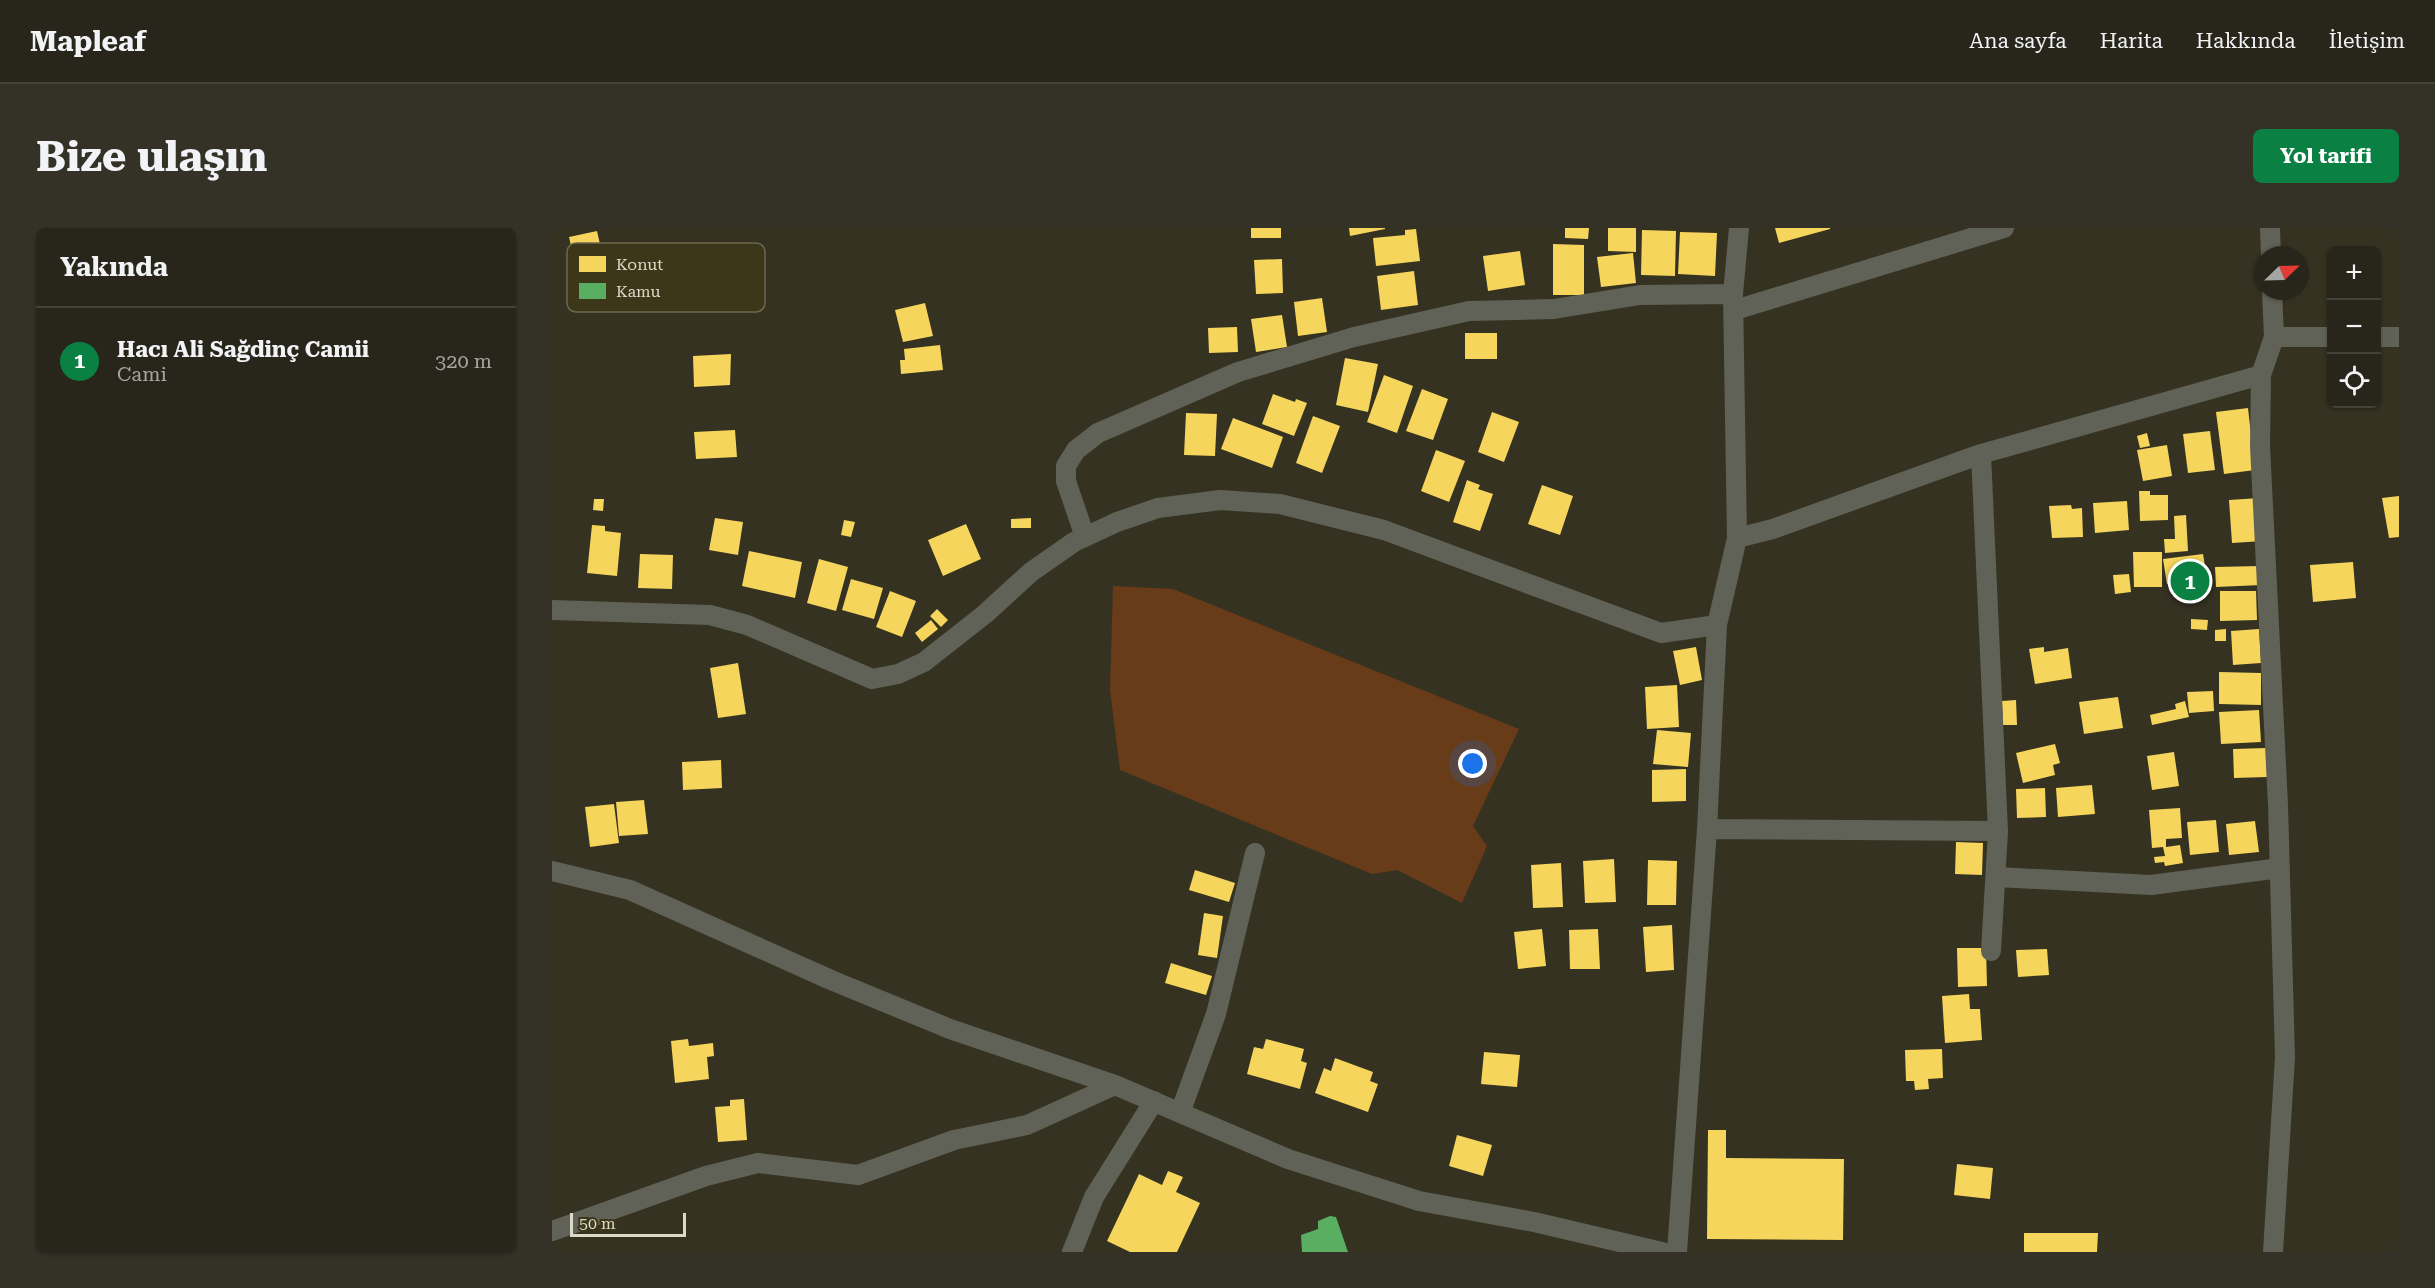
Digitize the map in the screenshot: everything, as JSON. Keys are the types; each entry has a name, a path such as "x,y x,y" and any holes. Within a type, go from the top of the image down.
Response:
{"street":[{"path":"1677,1252 1707,829 1717,624 1737,538 1734,302 1739,228"},
{"path":"1085,537 1066,481 1066,466 1076,450 1098,433 1238,372 1354,337 1469,311 1554,309 1640,295 1734,302 2004,228"},
{"path":"2270,228 2271,246"},
{"path":"2272,300 2274,337 2261,375 2260,446 2280,868 2285,1057 2273,1252"},
{"path":"2274,337 2327,337"},
{"path":"2381,337 2399,337"},
{"path":"1737,538 1773,529 1981,454 2261,375"},
{"path":"1981,454 1998,831 1991,951"},
{"path":"552,610 710,615 747,625 872,679 898,674 924,662 985,614 1031,572 1085,537 1117,522 1158,508 1220,500 1280,504 1384,530 1661,633 1717,624"},
{"path":"1707,829 1998,831"},
{"path":"1180,1113 1216,1014 1255,853"},
{"path":"1997,877 2151,885 2280,868"},
{"path":"552,871 630,890 831,980 950,1029 1115,1085 1288,1159 1419,1201 1534,1222 1662,1252"},
{"path":"552,1231 706,1176 758,1163 858,1175 954,1140 1027,1125 1115,1085"},
{"path":"1072,1252 1094,1197 1154,1101"}],"shaded area":[{"path":"1113,586 1173,589 1519,729 1473,826 1487,846 1462,903 1397,870 1372,874 1120,770 1110,690"}],"building: Konut":[{"path":"1251,228 1281,228 1281,238 1251,238"},
{"path":"1349,228 1385,228 1385,229 1350,236"},
{"path":"1565,228 1589,228 1588,239 1565,238"},
{"path":"1608,228 1636,228 1636,252 1608,251"},
{"path":"1775,228 1830,228 1830,229 1779,243"},
{"path":"1416,229 1420,261 1376,266 1373,238 1405,235 1405,230"},
{"path":"1642,230 1676,231 1675,276 1641,275"},
{"path":"597,231 600,243 570,243 569,237"},
{"path":"1680,232 1717,233 1715,276 1678,274"},
{"path":"1553,244 1584,245 1584,295 1553,295"},
{"path":"1520,251 1525,285 1488,291 1483,256"},
{"path":"1633,253 1636,283 1601,287 1597,257"},
{"path":"1282,259 1283,293 1256,294 1254,260"},
{"path":"1414,271 1418,305 1381,310 1377,276"},
{"path":"1322,298 1327,332 1298,336 1294,302"},
{"path":"925,303 933,336 903,342 895,310"},
{"path":"1282,315 1287,347 1256,352 1251,319"},
{"path":"1237,327 1238,352 1209,353 1208,328"},
{"path":"1465,333 1497,333 1497,359 1465,359"},
{"path":"940,345 943,370 901,374 900,360 905,360 904,349"},
{"path":"731,354 730,385 694,387 693,356"},
{"path":"1345,358 1378,364 1368,412 1336,405"},
{"path":"1384,375 1413,386 1397,433 1367,422"},
{"path":"1422,389 1448,399 1433,440 1406,431"},
{"path":"1273,394 1295,402 1296,399 1307,403 1294,436 1262,424"},
{"path":"2248,408 2255,470 2224,474 2216,412"},
{"path":"1492,412 1519,422 1504,462 1478,452"},
{"path":"1186,413 1217,414 1215,456 1184,455"},
{"path":"1313,416 1340,426 1322,473 1296,463"},
{"path":"1233,418 1283,437 1272,468 1221,449"},
{"path":"735,430 737,457 696,459 694,432"},
{"path":"2210,431 2215,470 2188,473 2183,434"},
{"path":"2147,433 2150,446 2140,448 2137,436"},
{"path":"2167,445 2172,476 2143,481 2137,450"},
{"path":"1436,450 1465,461 1449,502 1421,491"},
{"path":"1467,480 1480,485 1478,489 1493,494 1480,531 1453,522"},
{"path":"1542,485 1573,496 1560,535 1528,524"},
{"path":"2139,491 2150,491 2150,495 2168,495 2168,520 2140,521"},
{"path":"2399,496 2399,537 2389,538 2382,498"},
{"path":"2259,498 2263,541 2232,543 2229,500"},
{"path":"594,499 604,499 603,511 593,510"},
{"path":"2127,501 2129,530 2095,533 2093,503"},
{"path":"2071,505 2072,509 2082,508 2083,537 2052,538 2049,506"},
{"path":"2186,515 2188,551 2165,553 2164,539 2175,539 2174,516"},
{"path":"715,518 743,522 738,555 709,550"},
{"path":"1031,518 1031,528 1011,528 1011,519"},
{"path":"844,520 855,522 851,537 841,535"},
{"path":"966,524 981,559 943,576 928,540"},
{"path":"592,525 605,526 605,531 621,533 617,576 587,573"},
{"path":"749,551 802,562 795,598 742,586"},
{"path":"2133,552 2162,552 2162,587 2134,587"},
{"path":"640,554 673,555 672,589 638,588"},
{"path":"2203,554 2207,578 2167,584 2163,559"},
{"path":"819,559 848,567 836,611 807,603"},
{"path":"2353,562 2356,598 2313,602 2310,565"},
{"path":"2261,566 2261,585 2216,587 2215,567"},
{"path":"2129,574 2131,592 2115,594 2113,575"},
{"path":"851,579 883,588 874,619 842,610"},
{"path":"890,591 916,601 902,637 876,627"},
{"path":"2220,591 2256,591 2257,620 2220,621"},
{"path":"937,609 948,620 941,627 930,616"},
{"path":"2191,619 2208,620 2207,630 2191,629"},
{"path":"931,620 938,629 922,642 915,633"},
{"path":"2226,629 2226,641 2215,641 2215,630"},
{"path":"2259,629 2261,663 2233,665 2231,631"},
{"path":"1696,647 1702,680 1680,685 1673,651"},
{"path":"2044,647 2044,652 2068,648 2072,678 2035,684 2029,649"},
{"path":"738,663 746,714 718,718 710,668"},
{"path":"2219,672 2261,673 2261,705 2219,704"},
{"path":"1677,685 1679,727 1647,729 1645,687"},
{"path":"2213,691 2214,711 2189,713 2187,692"},
{"path":"2118,697 2123,728 2084,734 2079,702"},
{"path":"2016,700 2017,725 2003,725 2002,701"},
{"path":"2185,701 2189,717 2152,725 2150,715 2176,709 2175,704"},
{"path":"2259,710 2261,742 2221,744 2219,712"},
{"path":"1657,730 1691,733 1688,767 1653,764"},
{"path":"2055,744 2060,763 2053,765 2055,775 2023,783 2016,753"},
{"path":"2266,748 2267,777 2234,778 2233,749"},
{"path":"2174,752 2179,786 2152,790 2147,756"},
{"path":"721,760 722,788 683,790 682,762"},
{"path":"1686,769 1686,801 1652,802 1652,770"},
{"path":"2092,785 2095,814 2058,817 2056,788"},
{"path":"2045,788 2046,817 2017,818 2016,789"},
{"path":"644,800 648,834 619,836 616,802"},
{"path":"614,804 619,843 590,847 585,807"},
{"path":"2180,808 2182,838 2166,839 2166,847 2180,845 2183,863 2165,866 2164,862 2155,863 2154,857 2165,856 2163,847 2152,848 2149,810"},
{"path":"2216,820 2219,852 2190,855 2187,822"},
{"path":"2255,821 2259,852 2229,855 2226,824"},
{"path":"1956,842 1983,843 1982,875 1955,874"},
{"path":"1614,859 1616,902 1585,903 1583,861"},
{"path":"1648,860 1677,861 1676,905 1647,905"},
{"path":"1561,863 1563,907 1533,908 1531,865"},
{"path":"1195,870 1235,883 1229,902 1189,890"},
{"path":"1204,913 1223,916 1217,958 1198,955"},
{"path":"1672,925 1674,970 1646,972 1643,927"},
{"path":"1542,929 1546,966 1518,969 1514,932"},
{"path":"1598,929 1600,969 1570,969 1569,930"},
{"path":"1957,948 1986,948 1987,986 1958,987"},
{"path":"2047,949 2049,975 2018,977 2016,950"},
{"path":"1171,963 1212,976 1206,995 1165,983"},
{"path":"1969,994 1970,1009 1980,1009 1982,1040 1945,1043 1942,996"},
{"path":"688,1039 689,1046 713,1043 714,1056 707,1057 709,1079 675,1083 671,1041"},
{"path":"1266,1039 1304,1049 1301,1061 1307,1063 1300,1089 1247,1074 1254,1047 1263,1049"},
{"path":"1942,1049 1943,1078 1928,1079 1929,1089 1915,1090 1914,1081 1906,1081 1905,1050"},
{"path":"1484,1052 1520,1055 1517,1087 1481,1084"},
{"path":"1335,1058 1373,1072 1370,1081 1378,1084 1368,1112 1315,1093 1324,1068 1331,1071"},
{"path":"744,1099 747,1140 718,1142 715,1107 730,1106 730,1100"},
{"path":"1708,1130 1726,1130 1726,1158 1844,1159 1843,1240 1707,1239"},
{"path":"1457,1135 1492,1145 1483,1176 1449,1166"},
{"path":"1957,1164 1993,1168 1990,1199 1954,1195"},
{"path":"1168,1171 1183,1177 1176,1192 1200,1203 1177,1252 1130,1252 1107,1241 1139,1174 1162,1185"},
{"path":"2024,1233 2098,1233 2097,1252 2024,1252"}],"building: Kamu":[{"path":"1330,1216 1336,1217 1348,1252 1302,1252 1301,1235 1318,1229 1318,1221"}],"place":[{"name":"Hacı Ali Sağdinç Camii","path":"2190,581"}]}
